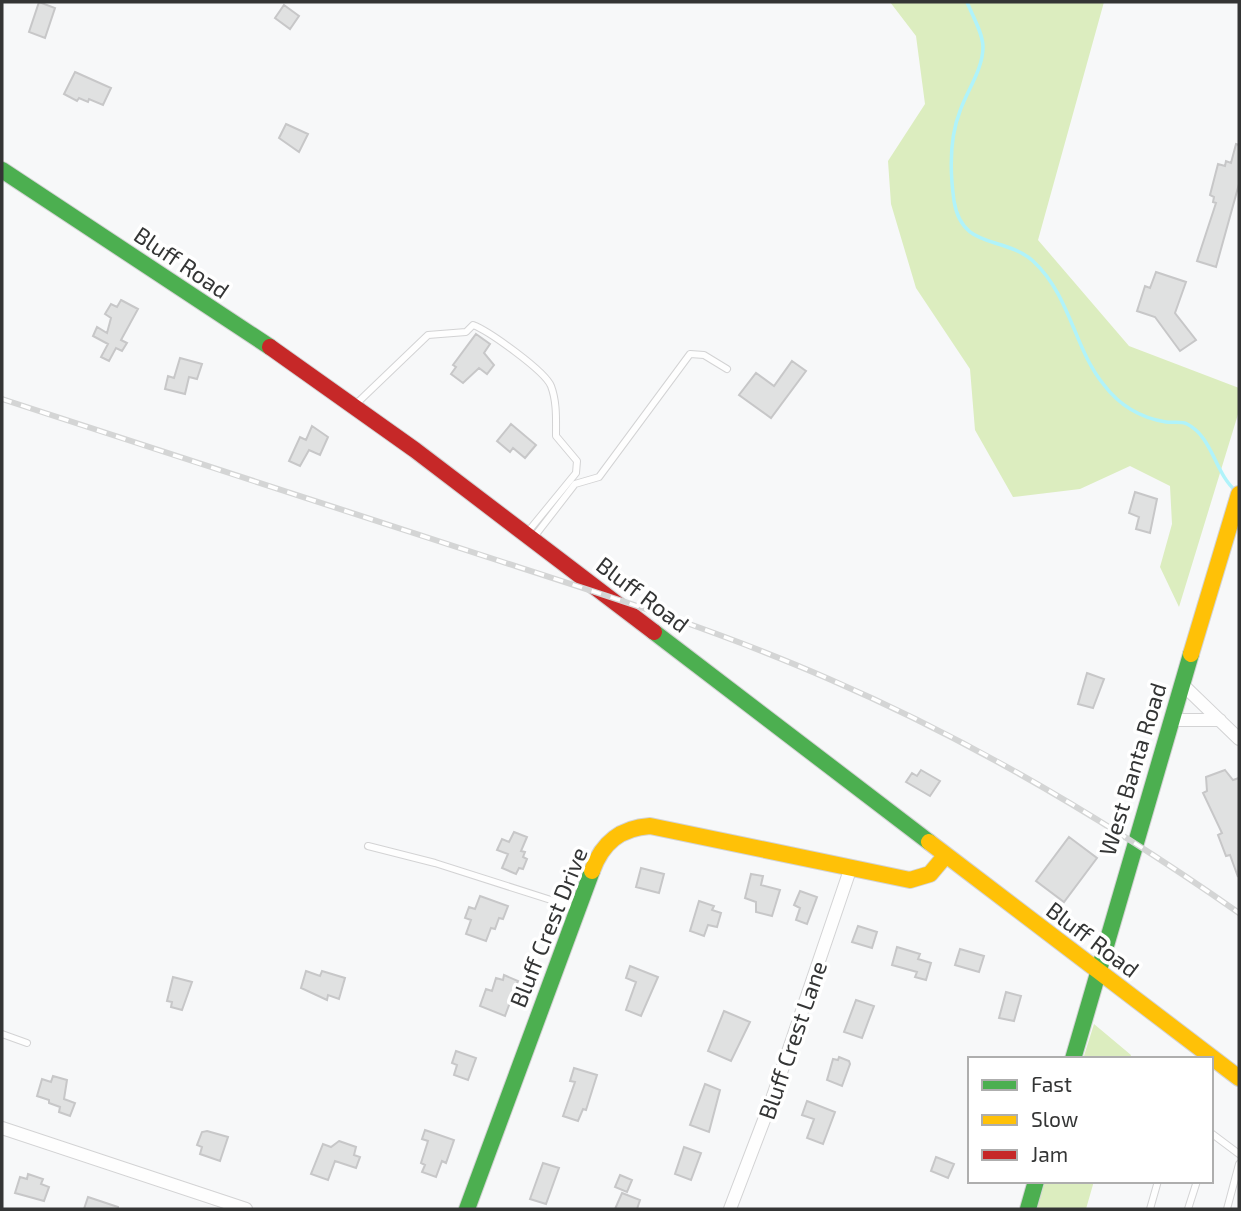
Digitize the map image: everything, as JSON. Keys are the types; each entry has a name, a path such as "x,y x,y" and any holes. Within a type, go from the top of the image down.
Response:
{"main road":[{"name":"Bluff Road","path":"2,170 354,407 529,536 1211,1057"},
{"name":"West Banta Road","path":"1074,1057 1239,494"},
{"name":"Bluff Crest Drive","path":"467,1209 578,908 602,849 620,832 638,826 656,827 850,870 918,880 930,874 946,855"},
{"name":"Bluff Road","path":"1213,1058 1239,1078"},
{"path":"1028,1209 1035,1183"}],"street":[{"path":"1182,684 1239,739"},
{"path":"1171,720 1220,720"},
{"name":"Bluff Crest Lane","path":"730,1209 772,1099 850,870"},
{"path":"2,1128 246,1209"}],"lane":[{"path":"354,407 428,335 466,332 473,325 513,350 550,383 556,407 556,436 577,461 576,473 529,536"},
{"path":"529,536 575,484 599,477 690,354 704,355 727,369"},
{"path":"368,846 435,863 578,908"},
{"path":"2,1034 27,1043"},
{"path":"1213,1134 1239,1154"},
{"path":"1227,1209 1239,1164"},
{"path":"1150,1209 1157,1183"},
{"path":"1188,1209 1196,1183"}],"green space":[{"path":"890,2 1104,2 1038,240 1129,346 1239,388 1239,411 1179,607 1160,567 1172,524 1170,486 1130,466 1080,489 1013,497 975,430 970,369 916,288 891,204 888,161 925,104 916,36"},
{"path":"1094,1024 1131,1055 1130,1057 1084,1057"},
{"path":"1044,1183 1093,1183 1086,1209 1036,1209"}],"building":[{"path":"39,2 55,8 45,38 29,32"},
{"path":"284,5 299,16 290,29 275,18"},
{"path":"75,72 111,88 103,105 89,99 88,102 79,98 77,101 64,94"},
{"path":"286,124 308,134 299,152 279,138"},
{"path":"1236,144 1239,145 1239,184 1216,267 1197,261 1216,203 1210,195 1218,164 1225,166 1226,161 1231,163"},
{"path":"1156,272 1186,282 1175,313 1196,340 1180,351 1155,317 1137,311 1145,286 1150,288"},
{"path":"121,300 138,309 121,340 127,343 122,351 116,348 109,361 101,357 108,344 93,336 97,327 107,333 111,318 105,314 111,304 117,307"},
{"path":"476,334 490,344 484,353 494,365 487,374 479,368 463,383 451,374 456,367 453,365"},
{"path":"180,358 202,364 197,379 189,377 185,394 165,389 168,376 174,378"},
{"path":"792,361 806,371 771,418 739,395 756,373 774,386"},
{"path":"511,424 536,445 525,458 513,448 510,452 497,441"},
{"path":"312,426 328,437 320,455 309,450 300,466 289,461 300,437 306,440"},
{"path":"1135,492 1157,499 1150,533 1136,529 1139,517 1129,513"},
{"path":"1087,673 1104,679 1093,708 1078,704"},
{"path":"921,770 940,781 930,796 906,782 912,773 917,776"},
{"path":"1225,770 1233,780 1239,778 1238,877 1230,855 1226,856 1218,835 1222,833 1203,793 1207,791 1206,777"},
{"path":"514,832 527,837 521,851 525,852 523,857 527,859 523,869 519,868 516,874 502,868 508,854 497,850 502,839 509,842"},
{"path":"1069,837 1097,858 1064,902 1036,881"},
{"path":"641,868 664,874 659,893 636,887"},
{"path":"751,874 763,876 761,885 780,890 772,916 756,912 756,902 745,898"},
{"path":"800,891 817,897 807,924 796,920 800,908 794,905"},
{"path":"480,896 508,906 503,919 499,918 495,929 491,928 486,941 466,934 471,920 465,918 469,907 475,909"},
{"path":"699,901 714,906 712,910 721,913 717,927 708,925 704,936 690,931"},
{"path":"858,926 877,932 872,948 852,942"},
{"path":"897,947 920,954 918,959 931,963 926,980 915,977 917,972 892,965"},
{"path":"960,949 984,956 979,972 955,965"},
{"path":"630,966 658,977 641,1016 626,1010 636,982 626,978"},
{"path":"306,971 320,976 322,971 345,978 339,999 328,995 327,1000 301,988"},
{"path":"504,975 518,981 516,986 520,988 516,999 512,997 505,1016 480,1006 486,989 492,991 496,978 503,980"},
{"path":"173,977 192,982 182,1010 171,1007 172,1002 167,1001"},
{"path":"1006,992 1021,996 1014,1021 999,1018"},
{"path":"856,1000 874,1006 862,1038 844,1032"},
{"path":"724,1011 750,1022 731,1061 708,1051"},
{"path":"456,1051 476,1058 468,1080 454,1075 457,1065 452,1063"},
{"path":"839,1057 850,1064 842,1086 827,1080 833,1059 838,1060"},
{"path":"574,1068 597,1075 586,1110 583,1109 578,1121 563,1116 575,1082 570,1081"},
{"path":"53,1076 67,1080 64,1099 75,1103 70,1116 59,1112 60,1107 49,1103 49,1100 37,1096 42,1079 51,1082"},
{"path":"705,1084 720,1090 709,1132 690,1125"},
{"path":"807,1101 835,1112 823,1144 807,1138 814,1119 802,1115"},
{"path":"425,1130 454,1140 446,1163 442,1161 436,1177 422,1172 425,1165 421,1163 428,1141 422,1139"},
{"path":"202,1132 228,1137 220,1161 200,1154 202,1147 197,1145"},
{"path":"339,1141 356,1147 354,1155 360,1157 356,1168 335,1161 328,1180 311,1174 323,1144 331,1147"},
{"path":"684,1147 701,1153 691,1180 675,1174"},
{"path":"936,1157 954,1164 948,1178 931,1171"},
{"path":"543,1163 559,1168 546,1204 530,1199"},
{"path":"28,1174 43,1179 41,1184 49,1187 44,1201 15,1193 20,1177 27,1179"},
{"path":"620,1175 632,1180 627,1192 615,1187"},
{"path":"622,1193 640,1200 637,1209 615,1209"},
{"path":"88,1197 118,1207 118,1209 84,1209"}],"waterway":[{"path":"967,2 983,47 978,72 956,122 952,144 954,201 959,217 975,235 1022,253 1033,261 1056,290 1094,371 1110,392 1124,405 1140,414 1166,422 1185,423 1196,430 1236,491"}],"railway":[{"path":"2,399 607,596 785,660 883,703 989,757 1141,847 1239,913"}],"traffic: fast":[{"path":"2,170 270,347"},
{"path":"654,632 929,842"},
{"path":"1074,1057 1191,654"},
{"path":"467,1209 592,871"},
{"path":"1028,1209 1035,1183"}],"traffic: slow":[{"path":"1191,654 1239,494"},
{"path":"592,871 601,852 614,839 630,830 650,826 910,880 930,874 946,855"},
{"path":"929,842 1211,1057"},
{"path":"1213,1058 1239,1078"}],"traffic: jam":[{"path":"270,347 415,450 654,632"}]}
